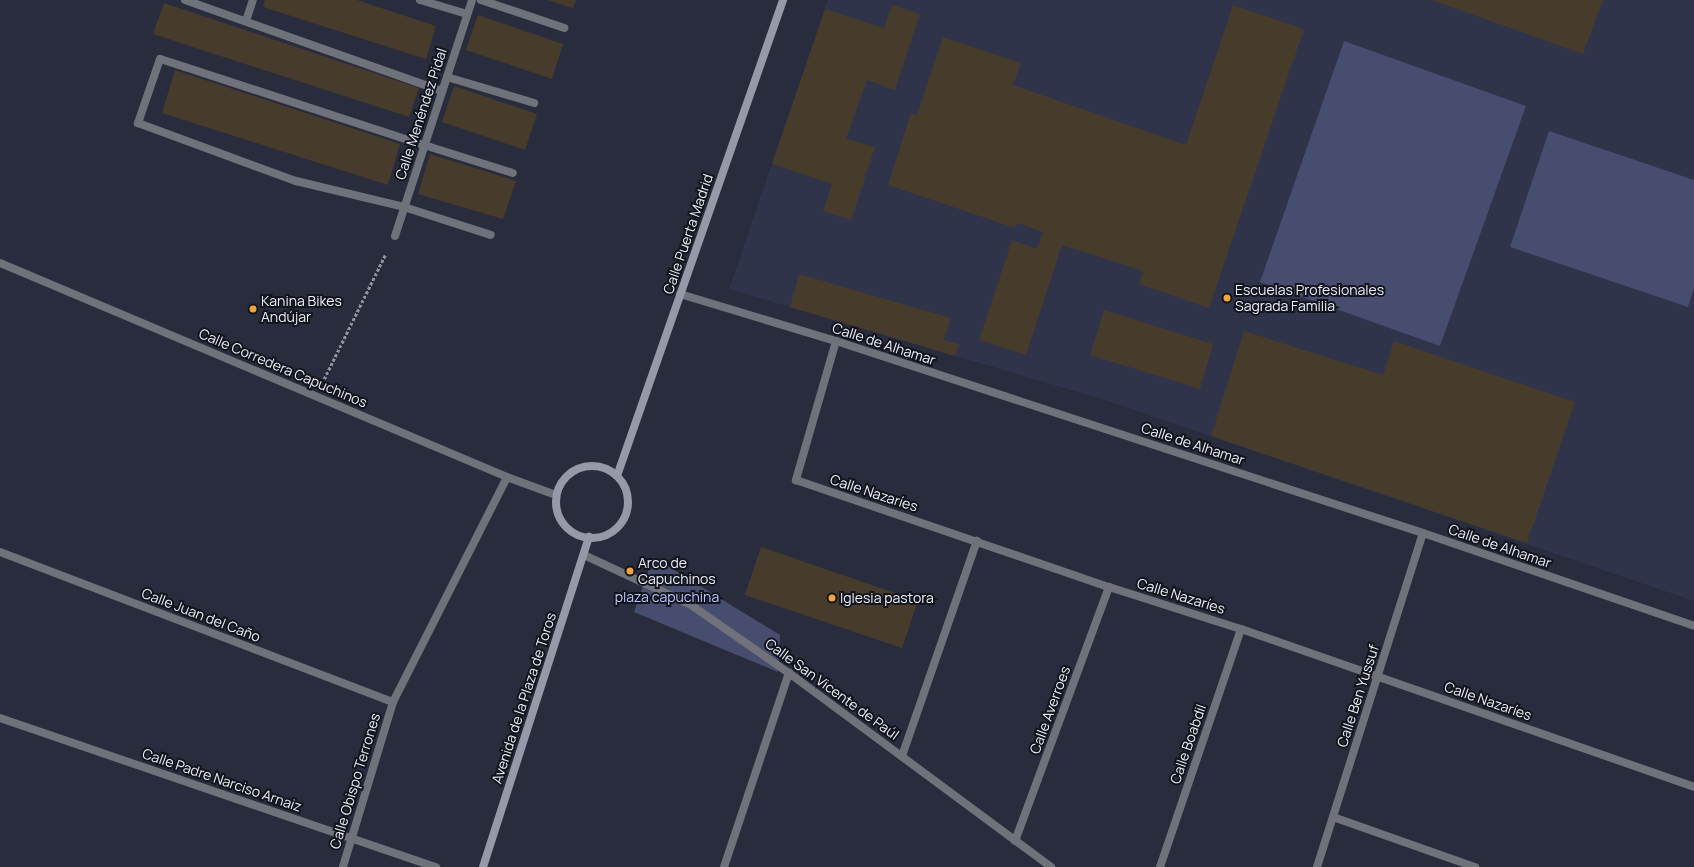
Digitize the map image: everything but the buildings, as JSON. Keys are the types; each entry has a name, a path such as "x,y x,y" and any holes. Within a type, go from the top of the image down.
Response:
{"main road":[{"name":"Calle Puerta Madrid","path":"617,476 783,0"},
{"path":"600,466 617,476 626,490 628,499 625,516 614,530 606,535 589,537 574,533 563,523 557,510 556,495 564,478 580,468 600,466"},
{"name":"Avenida de la Plaza de Toros","path":"483,867 589,537"}],"street":[{"path":"185,0 442,91"},
{"path":"246,21 253,0"},
{"path":"420,0 467,14"},
{"name":"Calle Menéndez Pidal","path":"395,236 472,0"},
{"path":"481,0 564,28"},
{"path":"491,235 404,207 296,181 138,123 160,59 513,173"},
{"path":"447,77 534,103"},
{"name":"Calle Corredera Capuchinos","path":"0,263 507,477 556,495"},
{"name":"Calle de Alhamar","path":"680,294 836,342 1423,533 1694,626"},
{"name":"Calle Nazaríes","path":"836,342 796,480 977,541 1108,588 1240,629 1379,676 1694,787"},
{"name":"Calle Obispo Terrones","path":"343,867 393,702 507,477"},
{"name":"Calle Ben Yussuf","path":"1317,867 1379,676 1423,533"},
{"path":"902,756 977,541"},
{"name":"Calle Juan del Caño","path":"0,552 393,702"},
{"name":"Calle San Vicente de Paúl","path":"584,556 691,605 789,673 1052,867"},
{"name":"Calle Averroes","path":"1015,841 1108,588"},
{"name":"Calle Boabdil","path":"1160,867 1240,629"},
{"path":"724,867 789,673"},
{"name":"Calle Padre Narciso Arnaiz","path":"0,718 436,867"},
{"path":"1333,817 1464,865 1475,867"}],"path":[{"path":"315,396 395,236"}],"shaded area":[{"name":"Escuelas Profesionales Sagrada Familia","path":"828,0 1694,0 1694,601 1105,400 729,289"}],"green space":[{"path":"1344,41 1526,106 1440,346 1260,282"},
{"path":"1549,131 1694,180 1694,288 1688,307 1510,247"},
{"name":"plaza capuchina","path":"653,557 780,635 778,672 634,612"}],"place":[{"name":"Escuelas Profesionales Sagrada Familia","path":"1227,298"},
{"name":"Kanina Bikes Andújar","path":"253,309"},
{"name":"Arco de Capuchinos","path":"630,571"},
{"name":"Iglesia pastora","path":"832,598"}]}
